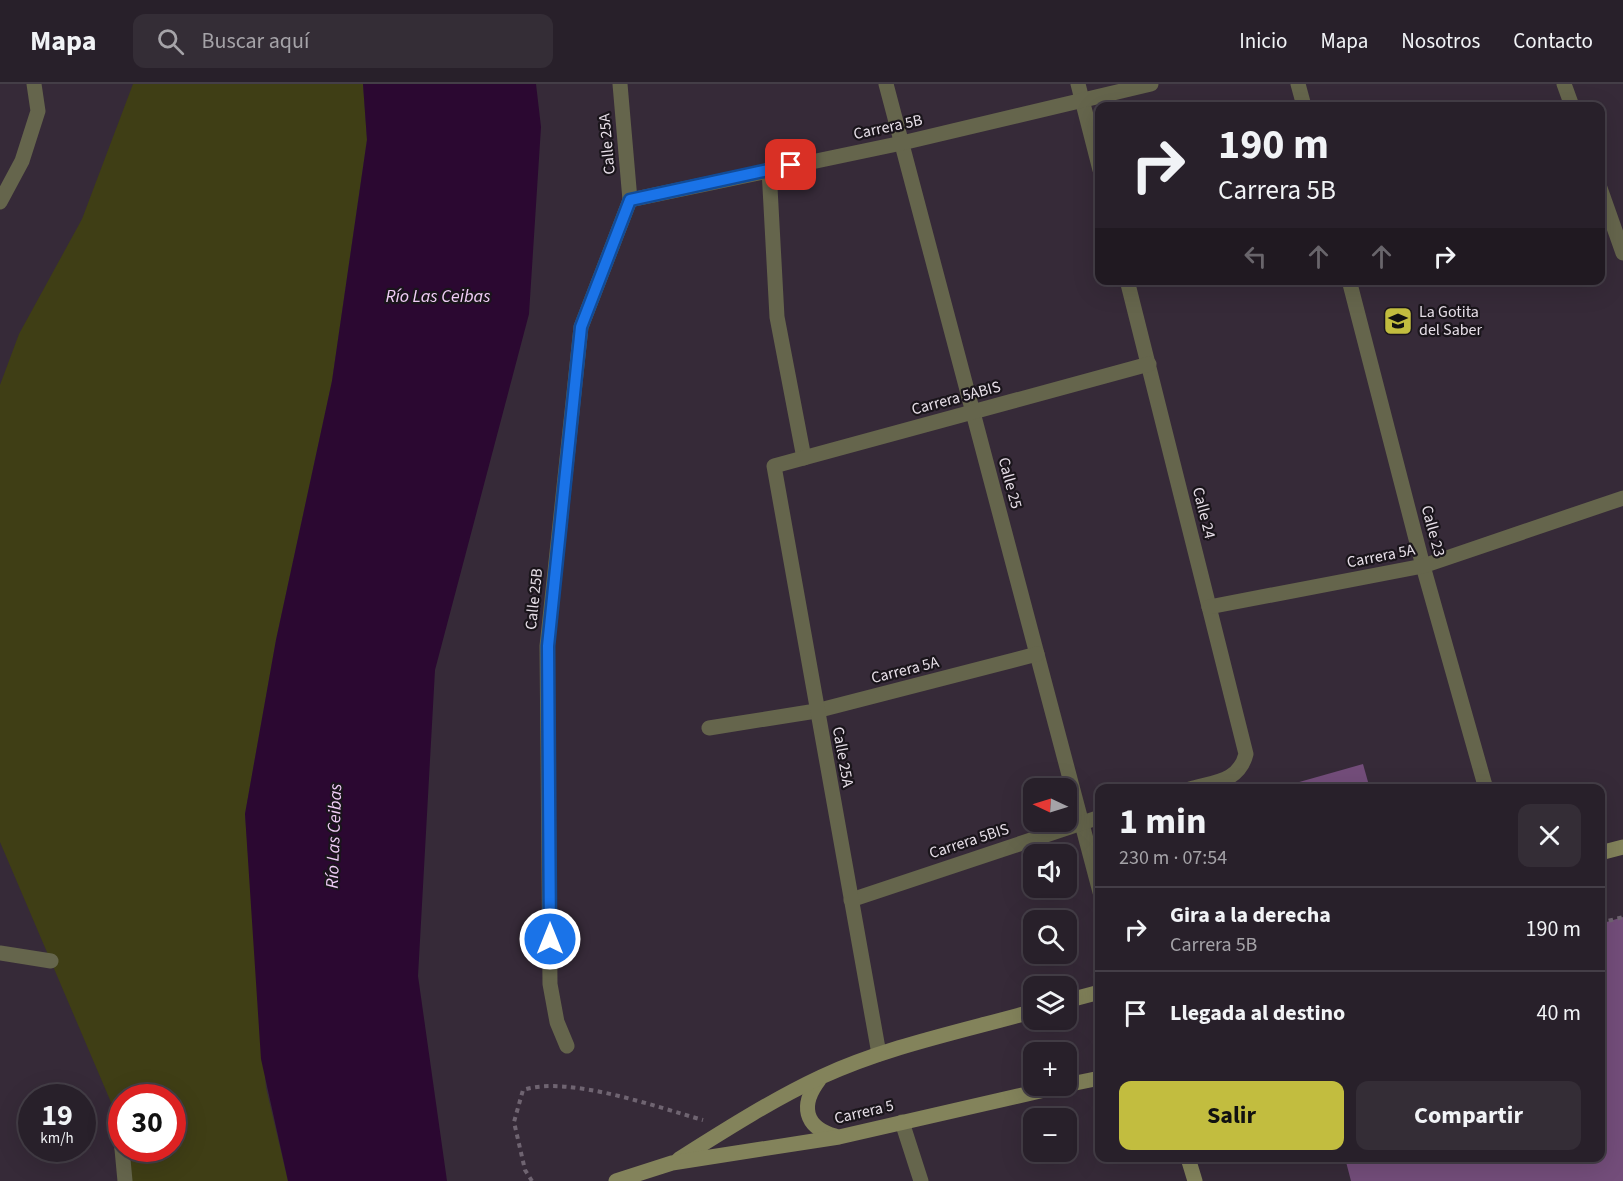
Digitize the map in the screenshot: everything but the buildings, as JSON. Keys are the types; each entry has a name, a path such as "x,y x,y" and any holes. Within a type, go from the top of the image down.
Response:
{"street":[{"path":"0,202 22,161 38,111 34,84"},
{"name":"Calle 25A","path":"620,84 630,200"},
{"name":"Calle 25","path":"886,84 1095,874"},
{"path":"1078,84 1095,151"},
{"name":"Carrera 5B","path":"630,200 769,169 902,143 1151,84"},
{"path":"1298,84 1303,102"},
{"path":"1564,84 1571,102"},
{"path":"769,169 777,317 804,458"},
{"name":"Calle 25B","path":"567,1046 557,1022 550,984 548,646 581,327 630,200"},
{"path":"1605,202 1623,253"},
{"name":"Calle 24","path":"1128,285 1246,754 1243,768 1234,775 1206,784"},
{"name":"Calle 23","path":"1350,285 1423,566 1485,784"},
{"name":"Carrera 5ABIS","path":"774,466 1149,364"},
{"name":"Calle 25A","path":"774,466 879,1054"},
{"name":"Carrera 5A","path":"1209,607 1423,566 1623,498"},
{"name":"Carrera 5A","path":"709,728 816,711 1037,654"},
{"name":"Carrera 5BIS","path":"851,900 1095,819"},
{"path":"1605,852 1623,847"},
{"path":"0,953 51,961"},
{"path":"1077,998 1095,993"},
{"name":"Carrera 5","path":"672,1163 730,1127 820,1077 879,1054 1023,1014"},
{"path":"820,1077 808,1094 808,1114 820,1131 839,1137"},
{"name":"Carrera 5","path":"1077,1083 1095,1079"},
{"name":"Carrera 5","path":"616,1181 672,1163 839,1137 1023,1095"},
{"path":"902,1122 921,1181"},
{"path":"123,1162 125,1181"},
{"path":"1189,1162 1195,1181"}],"path":[{"path":"1605,922 1623,917"},
{"path":"532,1181 525,1170 514,1122 524,1090 539,1085 600,1092 730,1127"}],"shaded area":[{"path":"133,84 363,84 367,139 332,381 276,640 245,814 266,1088 288,1181 125,1181 123,1162 186,1162 186,1084 108,1084 108,1095 0,842 0,385 19,334 82,219"}],"water":[{"name":"Río Las Ceibas","path":"363,84 536,84 541,127 529,314 435,670 418,976 447,1181 288,1181 261,1059 245,814 276,640 332,381 367,140"}],"place":[{"name":"La Gotita del Saber","path":"1398,321"}],"route":[{"path":"550,939 548,646 581,327 630,200 791,165"}]}
